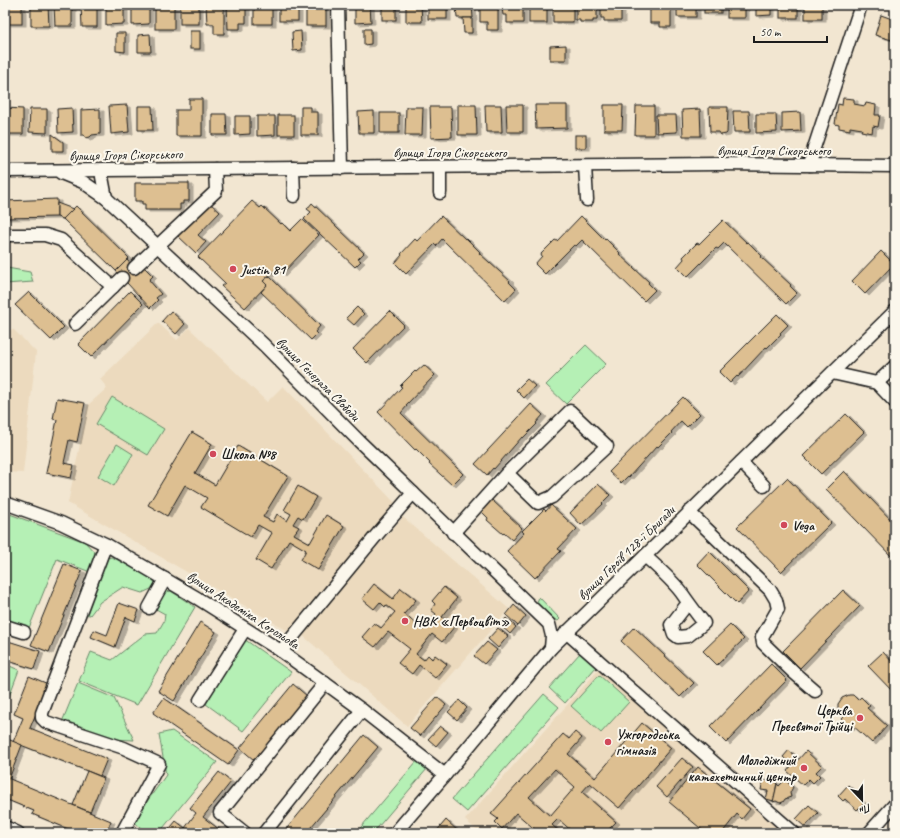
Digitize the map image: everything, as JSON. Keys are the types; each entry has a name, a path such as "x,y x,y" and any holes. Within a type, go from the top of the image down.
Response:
{"street":[{"path":"338,5 342,168"},
{"path":"810,165 814,148 861,5"},
{"path":"585,166 587,200"},
{"name":"вулиця Ігоря Сікорського","path":"5,171 585,166 895,166"},
{"path":"440,167 440,193"},
{"path":"294,168 294,196"},
{"path":"134,268 216,191 215,169"},
{"path":"104,170 102,177 106,198"},
{"name":"вулиця Генерала Свободи","path":"54,171 83,182 106,198 264,345 359,441 549,624"},
{"path":"5,235 45,235 61,240 113,288"},
{"path":"75,324 122,278"},
{"name":"вулиця Героїв 128-ї Бригади","path":"395,833 551,648 895,311"},
{"path":"877,383 895,366"},
{"path":"832,373 877,383 895,402"},
{"path":"453,533 507,473 570,411 608,446 552,497 538,503 507,473"},
{"path":"741,462 764,486"},
{"path":"281,651 375,537 414,493"},
{"name":"вулиця Академіка Корольова","path":"5,503 61,523 107,545 165,579 281,651 362,710 445,775"},
{"path":"689,512 770,590 776,600 778,609 762,637 763,643 815,691"},
{"path":"107,545 104,549 42,713 42,718 46,722 124,748 159,764 122,833"},
{"path":"644,556 660,569 680,591 688,603"},
{"path":"148,608 165,579"},
{"path":"549,624 569,630 794,833"},
{"path":"549,624 552,636 551,648"},
{"path":"5,626 24,632"},
{"path":"200,700 245,629"},
{"path":"245,833 220,813 325,683"},
{"path":"264,833 362,710"},
{"path":"869,833 895,804"},
{"path":"5,828 18,833"}],"shaded area":[{"name":"Школа №8","path":"158,323 177,340 189,328 267,402 283,386 396,504 288,631 68,503 88,405 107,388 100,379"},
{"path":"5,329 14,330 36,352 23,473 5,472"},
{"name":"НВК «Первоцвіт»","path":"403,517 509,609 407,726 301,634"},
{"name":"Ужгородська гімназія","path":"599,669 785,833 480,833 465,820"}],"green space":[{"path":"5,265 7,268 30,272 33,282 5,284"},
{"path":"586,345 606,364 566,404 546,385"},
{"path":"112,397 164,429 148,455 96,424"},
{"path":"117,444 133,454 114,486 98,476"},
{"path":"7,513 85,542 97,555 90,572 57,559 29,628 5,620 5,523"},
{"path":"112,557 152,578 155,583 151,589 142,593 123,587 100,602 90,615 82,614 105,558"},
{"path":"171,591 195,607 137,705 79,681 91,652 112,660 145,634 157,633 164,621 165,614 156,609 162,596 166,592"},
{"path":"539,597 560,619 558,621 545,615 535,607"},
{"path":"244,639 291,672 243,731 206,704"},
{"path":"580,653 596,667 565,703 549,688"},
{"path":"5,664 19,670 5,707"},
{"path":"599,675 629,702 601,733 571,706"},
{"path":"78,683 114,698 134,740 109,739 62,722"},
{"path":"544,694 559,707 467,812 452,799"},
{"path":"172,731 217,762 159,833 147,833 133,821 166,775 159,734"},
{"path":"417,761 427,769 373,833 356,833"}],"building":[{"path":"7,5 22,5 22,24 7,24"},
{"path":"31,5 48,5 49,26 31,26"},
{"path":"54,5 72,5 72,26 55,26"},
{"path":"81,5 97,5 97,27 82,27"},
{"path":"106,5 124,5 124,24 106,25"},
{"path":"132,5 149,5 149,24 132,25"},
{"path":"155,5 174,5 174,29 155,29"},
{"path":"180,5 199,5 199,24 180,24"},
{"path":"206,5 224,5 224,34 214,34 214,24 207,24"},
{"path":"227,5 246,5 246,23 240,23 240,29 228,29"},
{"path":"254,5 272,5 272,24 254,24"},
{"path":"279,5 298,5 298,21 279,21"},
{"path":"306,5 326,5 326,26 306,26"},
{"path":"355,5 370,5 371,22 355,23"},
{"path":"382,5 396,5 396,20 382,20"},
{"path":"406,5 421,5 422,22 406,22"},
{"path":"428,5 447,5 447,19 428,19"},
{"path":"456,5 472,5 473,18 457,18"},
{"path":"480,5 498,5 498,30 487,30 487,22 480,22"},
{"path":"504,5 523,5 523,23 507,23 507,15 503,15 502,8 504,8"},
{"path":"529,5 547,5 547,23 529,23"},
{"path":"553,5 573,5 573,22 553,22"},
{"path":"576,5 597,5 597,20 593,20 593,22 580,22 580,20 576,20"},
{"path":"601,5 621,5 621,21 604,21 604,18 601,18"},
{"path":"650,5 671,5 671,27 660,27 660,23 650,23"},
{"path":"677,5 696,5 696,17 677,17"},
{"path":"704,5 721,5 721,13 704,13"},
{"path":"727,5 745,5 745,18 727,18"},
{"path":"756,5 771,5 771,15 756,16"},
{"path":"780,5 798,5 798,18 780,18"},
{"path":"805,5 822,5 822,19 805,19"},
{"path":"881,15 895,20 895,41 875,35"},
{"path":"463,18 472,18 472,33 464,33"},
{"path":"364,29 371,29 371,44 364,45"},
{"path":"190,31 200,31 200,49 190,49"},
{"path":"301,31 302,50 293,51 292,32"},
{"path":"116,33 125,33 125,52 116,51"},
{"path":"150,34 151,52 138,52 138,35"},
{"path":"566,45 566,60 550,60 550,46"},
{"path":"843,98 854,99 854,104 865,106 866,103 876,105 875,115 880,115 878,127 873,126 872,133 861,131 862,129 850,127 850,130 839,128 839,125 835,124 838,104 842,105"},
{"path":"189,99 202,99 202,136 176,136 176,110 189,110"},
{"path":"127,105 129,132 111,134 109,106"},
{"path":"458,105 476,105 477,135 458,135"},
{"path":"485,105 501,105 502,132 486,132"},
{"path":"506,105 523,105 523,132 507,132"},
{"path":"535,105 567,105 567,128 536,129"},
{"path":"604,105 623,105 622,130 604,130"},
{"path":"138,106 152,106 153,130 138,130"},
{"path":"636,106 654,106 654,135 635,135"},
{"path":"301,107 311,107 311,112 318,112 318,135 301,135"},
{"path":"406,107 423,107 422,135 405,135"},
{"path":"430,107 451,107 452,137 431,138"},
{"path":"709,107 728,107 726,134 721,135 719,132 710,132"},
{"path":"6,108 23,109 23,134 5,134"},
{"path":"72,108 73,132 58,133 57,109"},
{"path":"30,109 47,109 47,133 29,132"},
{"path":"100,109 100,134 92,135 86,138 84,135 81,135 81,110"},
{"path":"700,109 701,136 683,136 682,110"},
{"path":"374,111 374,133 359,133 358,112"},
{"path":"733,111 749,111 750,132 734,132"},
{"path":"800,112 801,131 782,132 782,113"},
{"path":"380,113 399,113 399,133 380,133"},
{"path":"212,114 226,114 227,135 212,135"},
{"path":"756,114 776,114 777,132 756,133"},
{"path":"278,115 294,115 294,135 278,135"},
{"path":"656,115 676,115 677,132 657,133"},
{"path":"235,116 250,116 250,134 235,135"},
{"path":"257,116 275,116 275,135 257,136"},
{"path":"52,134 63,142 63,151 52,151"},
{"path":"575,135 586,135 586,148 575,148"},
{"path":"135,183 189,183 189,201 183,201 183,204 180,204 180,210 145,210 145,204 142,204 142,201 135,201"},
{"path":"57,199 57,217 5,218 5,201"},
{"path":"252,201 260,208 262,206 290,231 302,219 319,235 282,274 276,269 263,281 267,285 245,308 221,286 225,283 198,257"},
{"path":"57,203 73,209 63,219 57,217"},
{"path":"312,203 364,253 358,259 361,261 355,267 304,219 311,212 307,209"},
{"path":"211,204 220,212 198,235 206,242 196,253 178,236"},
{"path":"76,206 129,258 116,271 63,219"},
{"path":"441,216 510,281 509,282 516,289 505,301 442,239 436,246 435,244 406,274 395,263 415,239 417,241"},
{"path":"581,216 649,282 648,283 655,290 644,301 582,240 576,246 574,245 545,274 535,264 542,256 541,254 555,240 557,241"},
{"path":"723,220 747,243 748,242 762,256 761,257 791,285 790,286 797,293 786,304 724,243 718,249 716,248 687,277 677,267 684,259 683,257 697,243 699,244"},
{"path":"881,251 894,264 865,294 852,281"},
{"path":"127,260 138,272 144,267 153,276 149,280 161,294 156,298 158,300 150,308 116,271"},
{"path":"269,276 320,326 315,332 317,334 311,340 261,292 267,285 263,281"},
{"path":"130,291 143,304 91,357 78,344"},
{"path":"29,292 64,327 51,340 15,305"},
{"path":"357,307 364,314 354,325 346,318"},
{"path":"171,311 185,324 176,334 162,321"},
{"path":"390,311 404,325 367,363 353,349"},
{"path":"777,314 788,325 738,377 737,376 730,383 719,372"},
{"path":"424,365 435,375 406,405 407,406 401,413 463,474 452,485 429,464 430,463 416,449 415,450 378,412 402,387 400,386 415,371 416,372"},
{"path":"527,379 535,386 524,398 516,390"},
{"path":"683,397 700,414 687,427 681,421 671,432 672,433 658,447 657,446 629,477 628,476 621,483 609,472"},
{"path":"57,398 85,403 77,442 69,440 64,463 74,465 71,478 46,473 57,420 53,419"},
{"path":"531,404 543,415 536,423 537,424 523,438 522,437 487,475 475,464"},
{"path":"846,414 864,432 821,474 803,456"},
{"path":"192,432 212,444 195,473 215,485 238,446 288,476 263,517 273,522 277,514 287,521 291,514 284,510 298,486 316,497 303,519 298,516 293,524 299,527 294,534 310,543 326,515 344,526 318,570 301,560 306,550 289,540 271,569 256,560 272,533 258,525 251,537 201,507 207,498 185,485 167,516 148,505"},
{"path":"844,471 895,524 895,560 826,489"},
{"name":"Vega","path":"787,478 831,523 781,572 737,527"},
{"path":"598,484 610,495 602,503 603,504 581,525 570,513"},
{"path":"492,500 522,528 512,540 487,520 488,518 481,511"},
{"path":"551,505 577,529 558,549 561,551 535,578 507,551 524,533 522,531 544,509 546,511"},
{"path":"709,551 749,591 737,604 697,564"},
{"path":"64,564 82,571 49,652 31,645"},
{"path":"374,584 393,599 401,588 416,600 404,614 423,630 436,614 431,610 435,604 432,601 444,587 457,598 442,617 454,627 442,642 432,634 416,654 424,660 428,655 432,659 435,655 447,664 435,678 419,665 412,674 398,663 410,649 388,632 375,647 362,637 374,623 381,628 395,612 386,605 385,607 380,602 374,609 362,599"},
{"path":"843,590 860,606 800,668 783,651"},
{"path":"119,603 139,610 135,621 126,617 115,647 91,637 94,630 107,635"},
{"path":"514,605 526,616 518,626 506,615"},
{"path":"506,618 516,627 510,634 500,625"},
{"path":"200,622 216,632 174,701 158,691"},
{"path":"730,625 744,639 717,665 703,651"},
{"path":"634,627 694,683 680,697 621,641"},
{"path":"498,628 508,636 498,648 488,639"},
{"path":"5,640 40,651 34,669 5,660"},
{"path":"487,642 497,650 484,664 474,656"},
{"path":"883,652 895,665 895,694 868,666"},
{"path":"771,664 787,680 726,743 710,727"},
{"path":"29,676 48,684 30,728 107,759 100,776 13,742 23,718 14,714"},
{"path":"293,684 307,696 254,760 240,748"},
{"name":"Церква Пресвятої Трійці","path":"853,695 858,700 861,697 870,706 867,708 887,726 872,743 852,725 850,728 841,719 843,717 838,712 838,704 842,698"},
{"path":"437,697 446,705 420,736 410,728"},
{"path":"164,698 239,750 228,765 153,713"},
{"path":"459,700 467,708 457,720 448,712"},
{"path":"642,723 671,748 619,808 590,783 582,792 616,822 605,833 574,833 558,819 552,825 561,833 539,833 516,813 502,829 495,822 498,819 491,814 563,734 569,739 575,732 582,738 568,754 595,778","holes":["555,769 575,787 550,816 529,797"]},
{"path":"440,726 448,732 436,746 428,739"},
{"path":"364,735 378,747 306,833 283,833"},
{"path":"5,738 22,745 9,779 5,777"},
{"name":"Молодіжний катехетичний центр","path":"789,750 798,760 806,751 822,766 816,772 820,776 813,783 809,779 803,785 787,771 792,765 783,757"},
{"path":"682,758 693,767 667,797 656,787"},
{"path":"698,767 750,809 742,819 737,814 722,833 706,833 669,802"},
{"path":"87,771 104,778 90,812 73,805"},
{"path":"219,772 231,782 203,817 224,833 191,833 185,828 196,813 190,808"},
{"path":"5,777 111,821 106,833 78,833 32,814 34,811 5,799"},
{"path":"763,780 777,782 774,801 766,799 768,791 761,790"},
{"path":"785,780 793,787 790,793 791,797 780,803 776,801 773,802 777,784 779,786"},
{"path":"848,785 855,791 853,792 864,803 857,810 845,799 843,801 838,796"},
{"path":"809,805 818,813 805,827 796,819"},
{"path":"446,820 460,833 435,833"},
{"path":"176,821 185,828 191,833 166,833"}],"place":[{"name":"Justin 81","path":"233,269"},
{"name":"Школа №8","path":"213,454"},
{"name":"Vega","path":"784,525"},
{"name":"НВК «Первоцвіт»","path":"405,621"},
{"name":"Церква Пресвятої Трійці","path":"860,718"},
{"name":"Ужгородська гімназія","path":"608,742"},
{"name":"Молодіжний катехетичний центр","path":"804,768"}]}
